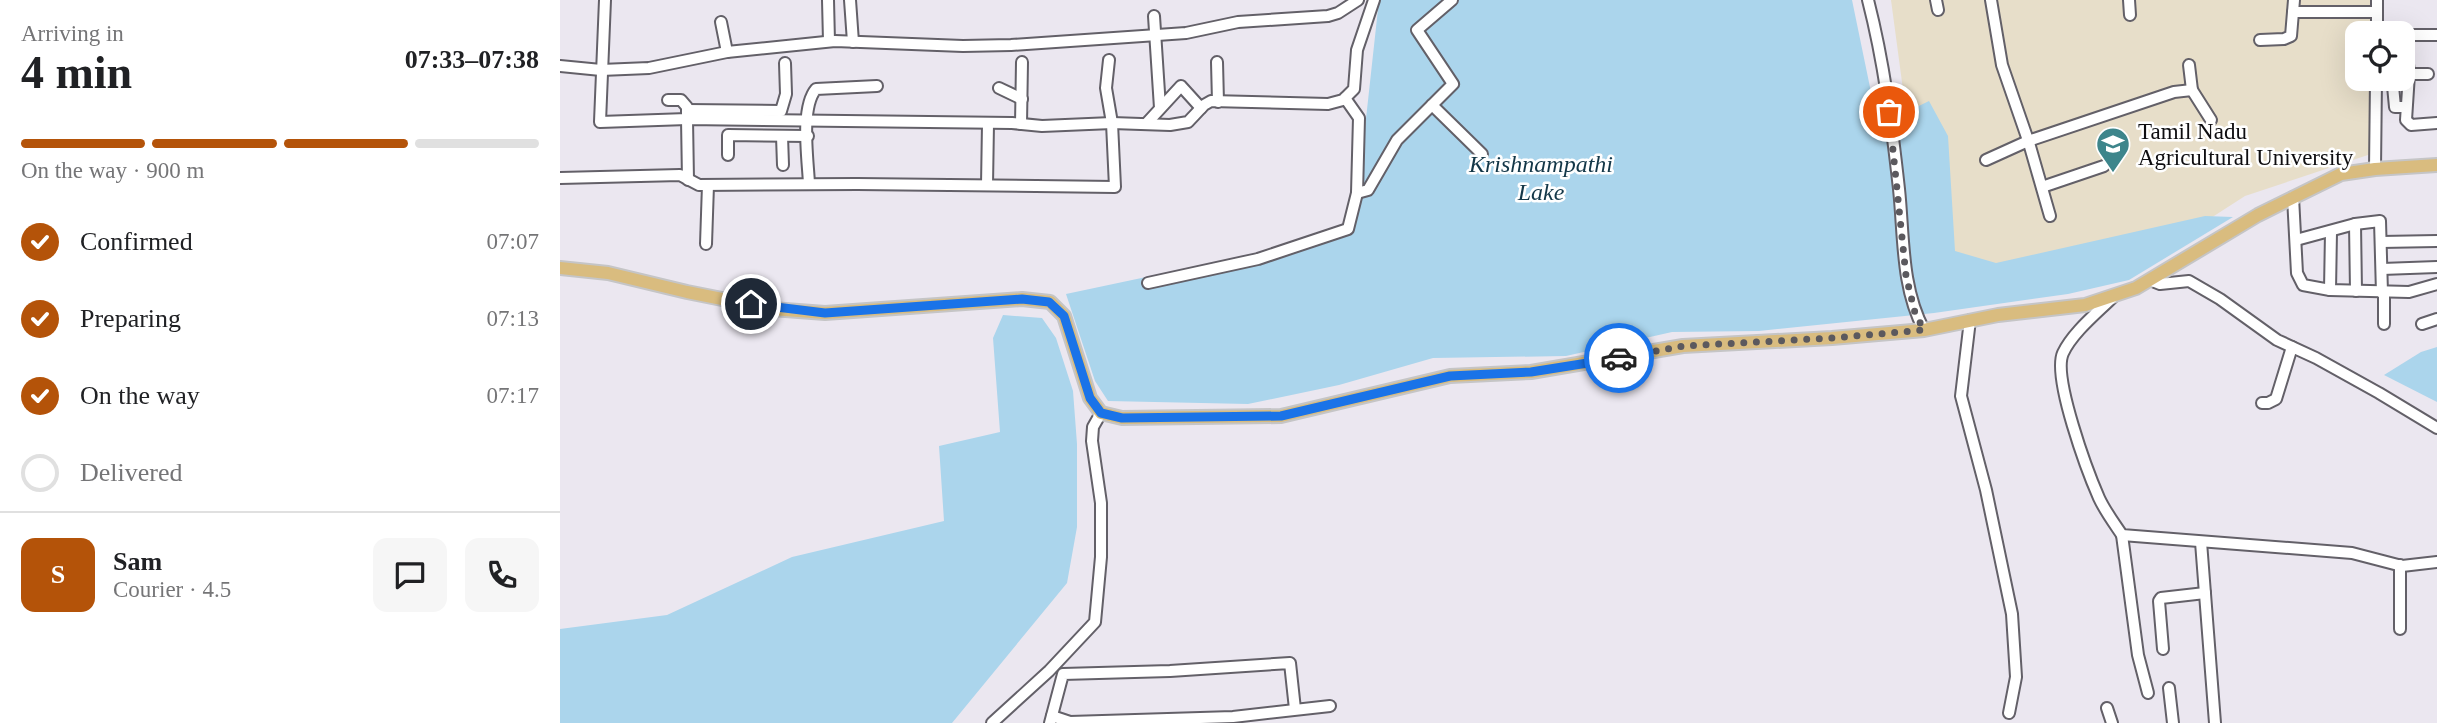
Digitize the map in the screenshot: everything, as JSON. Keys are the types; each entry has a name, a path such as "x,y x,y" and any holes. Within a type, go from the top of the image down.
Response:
{"main road":[{"path":"560,268 608,273 772,309 825,313 1022,299 1049,302 1064,316 1090,398 1101,413 1122,418 1281,416 1450,376 1531,372 1683,346 1924,330 1998,314 2085,305 2113,297 2150,281 2258,215 2341,174 2437,164"}],"street":[{"path":"605,0 600,122 781,111 786,94 785,63"},
{"path":"828,0 829,41"},
{"path":"850,0 853,42"},
{"path":"560,66 601,70 649,68 727,52 829,41 962,46 1186,33 1238,22 1328,16 1358,0"},
{"path":"687,115 988,124 1087,125 1112,122 1170,125 1188,122 1211,101 1328,103 1345,98 1354,89 1357,50 1374,0"},
{"path":"1357,193 1368,190 1397,140 1453,84 1417,30 1452,0"},
{"path":"1868,0 1882,62 1889,112 1906,276 1915,313 1924,330"},
{"path":"1991,0 2002,65 2050,216"},
{"path":"2129,0 2130,15"},
{"path":"2260,40 2291,36 2294,6 2377,6"},
{"path":"1154,16 1160,108"},
{"path":"721,22 727,52"},
{"path":"2415,35 2437,35"},
{"path":"560,178 680,175 699,185 1115,187 1112,122 1106,88 1109,60"},
{"path":"1021,124 1022,62"},
{"path":"1217,62 1218,102"},
{"path":"2189,65 2192,90 2211,120"},
{"path":"2415,74 2428,74"},
{"path":"809,184 807,120 811,95 816,89 877,86"},
{"path":"1146,124 1181,86 1201,108"},
{"path":"999,88 1022,99"},
{"path":"1986,160 2028,141 2174,92 2192,90"},
{"path":"2375,169 2376,91"},
{"path":"2393,91 2395,107 2406,107"},
{"path":"2407,91 2406,120 2411,125 2437,123"},
{"path":"1148,283 1258,259 1348,229 1357,193 1359,118 1345,98"},
{"path":"668,100 681,100 687,115 688,180"},
{"path":"1433,104 1482,154"},
{"path":"987,186 988,124"},
{"path":"729,155 729,135 807,136"},
{"path":"782,136 783,165"},
{"path":"2042,187 2104,166"},
{"path":"706,244 708,185"},
{"path":"2294,197 2297,273 2303,285 2330,290 2383,293 2409,292 2437,284"},
{"path":"2296,240 2355,224 2380,221 2384,324"},
{"path":"2355,224 2356,291"},
{"path":"2330,290 2331,232"},
{"path":"2381,242 2437,241"},
{"path":"2382,269 2437,267"},
{"path":"2150,281 2160,284 2189,281 2220,299 2277,340 2379,393 2437,428"},
{"path":"2113,297 2068,344 2061,356 2062,371 2068,408 2099,498 2122,535 2138,655 2148,693"},
{"path":"2423,324 2437,319"},
{"path":"1970,320 1961,396 1986,490 2012,614 2017,677 2009,713"},
{"path":"2262,403 2276,399 2292,347"},
{"path":"992,723 1049,671 1095,622 1101,557 1101,503 1092,441 1093,427 1101,413"},
{"path":"2122,535 2353,553 2400,565 2437,562"},
{"path":"2201,542 2215,723"},
{"path":"2400,565 2400,629"},
{"path":"2163,649 2159,601 2161,597 2204,593"},
{"path":"1049,671 1063,674 1170,671 1290,663 1295,709"},
{"path":"1063,674 1051,719 1070,722 1233,720 1330,706"},
{"path":"2169,688 2173,723"},
{"path":"2108,708 2112,723"}],"shaded area":[{"name":"Tamil Nadu Agricultural University","path":"1891,0 2377,0 2377,21 2345,21 2345,91 2377,91 2377,152 2245,196 2155,254 1932,306"}],"water":[{"name":"Krishnampathi Lake","path":"1379,0 1852,0 1878,126 1929,101 1948,136 1955,251 1996,263 2205,216 2233,217 2129,280 2068,294 1934,313 1759,331 1672,332 1566,356 1433,358 1339,385 1248,404 1108,401 1095,381 1066,294 1335,237 1357,201"},
{"path":"1003,315 1042,318 1056,338 1073,391 1077,444 1077,527 1067,583 952,723 560,723 560,629 667,615 792,557 944,521 939,446 1000,432 993,338"},
{"path":"2437,347 2437,402 2384,375 2421,352"}],"way so far":[{"path":"1619,358 1683,346 1924,330 1915,313 1906,276 1899,187 1889,112"}],"place":[{"name":"Tamil Nadu Agricultural University","path":"2113,174"}],"route":[{"path":"751,304 772,309 825,313 1022,299 1049,302 1064,316 1090,398 1101,413 1122,418 1281,416 1450,376 1531,372 1619,358"}]}
